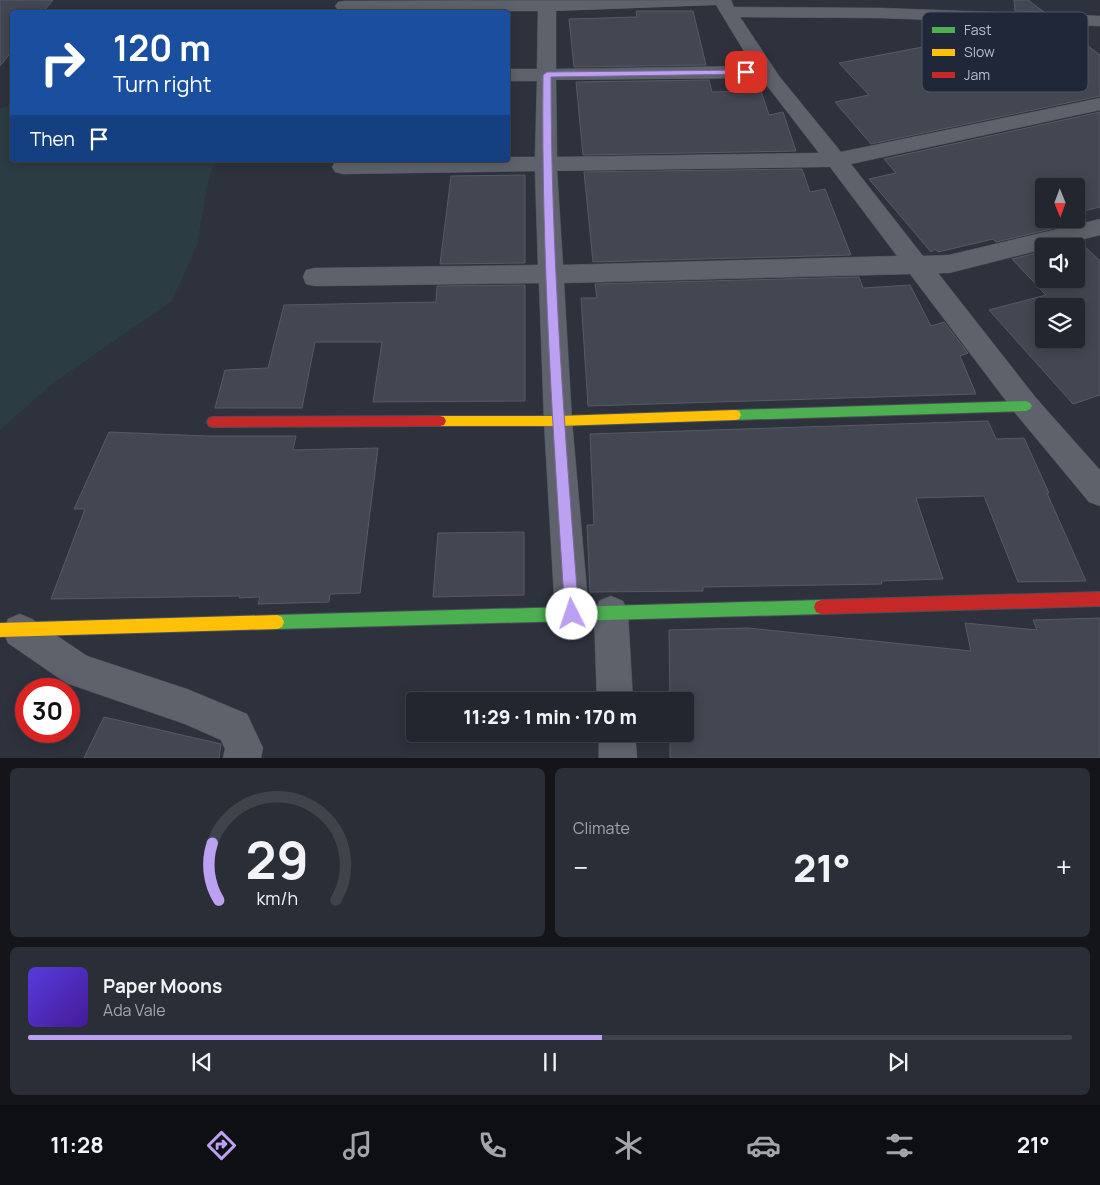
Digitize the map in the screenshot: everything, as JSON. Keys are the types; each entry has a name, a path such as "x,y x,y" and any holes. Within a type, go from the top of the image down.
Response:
{"street":[{"path":"348,0 344,6 547,3 723,4 922,15"},
{"path":"547,3 546,164 558,421 572,614"},
{"path":"723,4 766,72 836,160 916,266 1026,406 1096,479"},
{"path":"510,75 766,72"},
{"path":"343,167 836,160 1100,104"},
{"path":"315,277 552,274 949,264 1100,227"},
{"path":"213,422 558,421 1026,406"},
{"path":"10,630 1100,599"},
{"path":"611,613 615,692"},
{"path":"10,630 78,671 187,706 234,727 244,748 242,758"},
{"path":"617,742 618,758"}],"shaded area":[{"path":"10,105 10,162 215,162 208,181 197,245 172,301 53,383 0,430 0,109"}],"building":[{"path":"0,0 53,0 45,10 10,10 10,54 0,66"},
{"path":"1014,0 1028,0 1044,12 1015,11"},
{"path":"636,11 693,11 706,65 574,67 569,19 637,17"},
{"path":"1088,46 1100,55 1100,96 871,144 835,102 869,95 839,63 922,47 922,92 1088,92"},
{"path":"709,80 712,92 761,91 769,115 783,112 796,151 583,155 576,82"},
{"path":"1100,112 1100,207 1085,211 1085,178 1035,178 1035,228 1056,228 996,242 993,239 938,252 935,249 931,252 869,179 896,173 884,159"},
{"path":"802,169 810,192 825,189 851,255 593,262 584,172"},
{"path":"525,175 525,263 440,264 451,176"},
{"path":"1085,247 1100,261 1100,395 1073,404 989,310 1046,295 1039,288 1085,288"},
{"path":"1035,253 1035,283 1012,259"},
{"path":"859,277 863,288 910,285 931,326 944,322 968,353 960,356 976,394 588,406 581,298 597,298 595,284"},
{"path":"525,285 525,401 373,402 382,342 315,342 302,408 215,408 225,370 268,368 284,305 436,302 437,286"},
{"path":"988,421 996,439 1024,438 1086,581 1018,582 984,496 916,498 943,579 881,581 882,584 703,587 703,591 590,592 587,525 594,525 590,434"},
{"path":"109,432 207,436 296,436 293,450 378,448 360,593 330,594 329,602 258,604 260,597 239,598 240,596 51,599 85,509 74,509"},
{"path":"524,532 524,595 433,597 438,533"},
{"path":"1100,618 1100,758 670,758 670,742 694,742 694,692 670,692 669,630 748,628 971,651 965,623 1037,630 1033,620"},
{"path":"104,717 221,744 219,758 84,758"}],"traffic: fast":[{"path":"735,415 1026,406"},
{"path":"277,622 821,607"}],"traffic: slow":[{"path":"440,421 558,421 735,415"},
{"path":"0,630 277,622"}],"traffic: jam":[{"path":"213,422 440,421"},
{"path":"821,607 1100,599"}],"route":[{"path":"572,614 558,421 546,164 547,75 746,72"}]}
